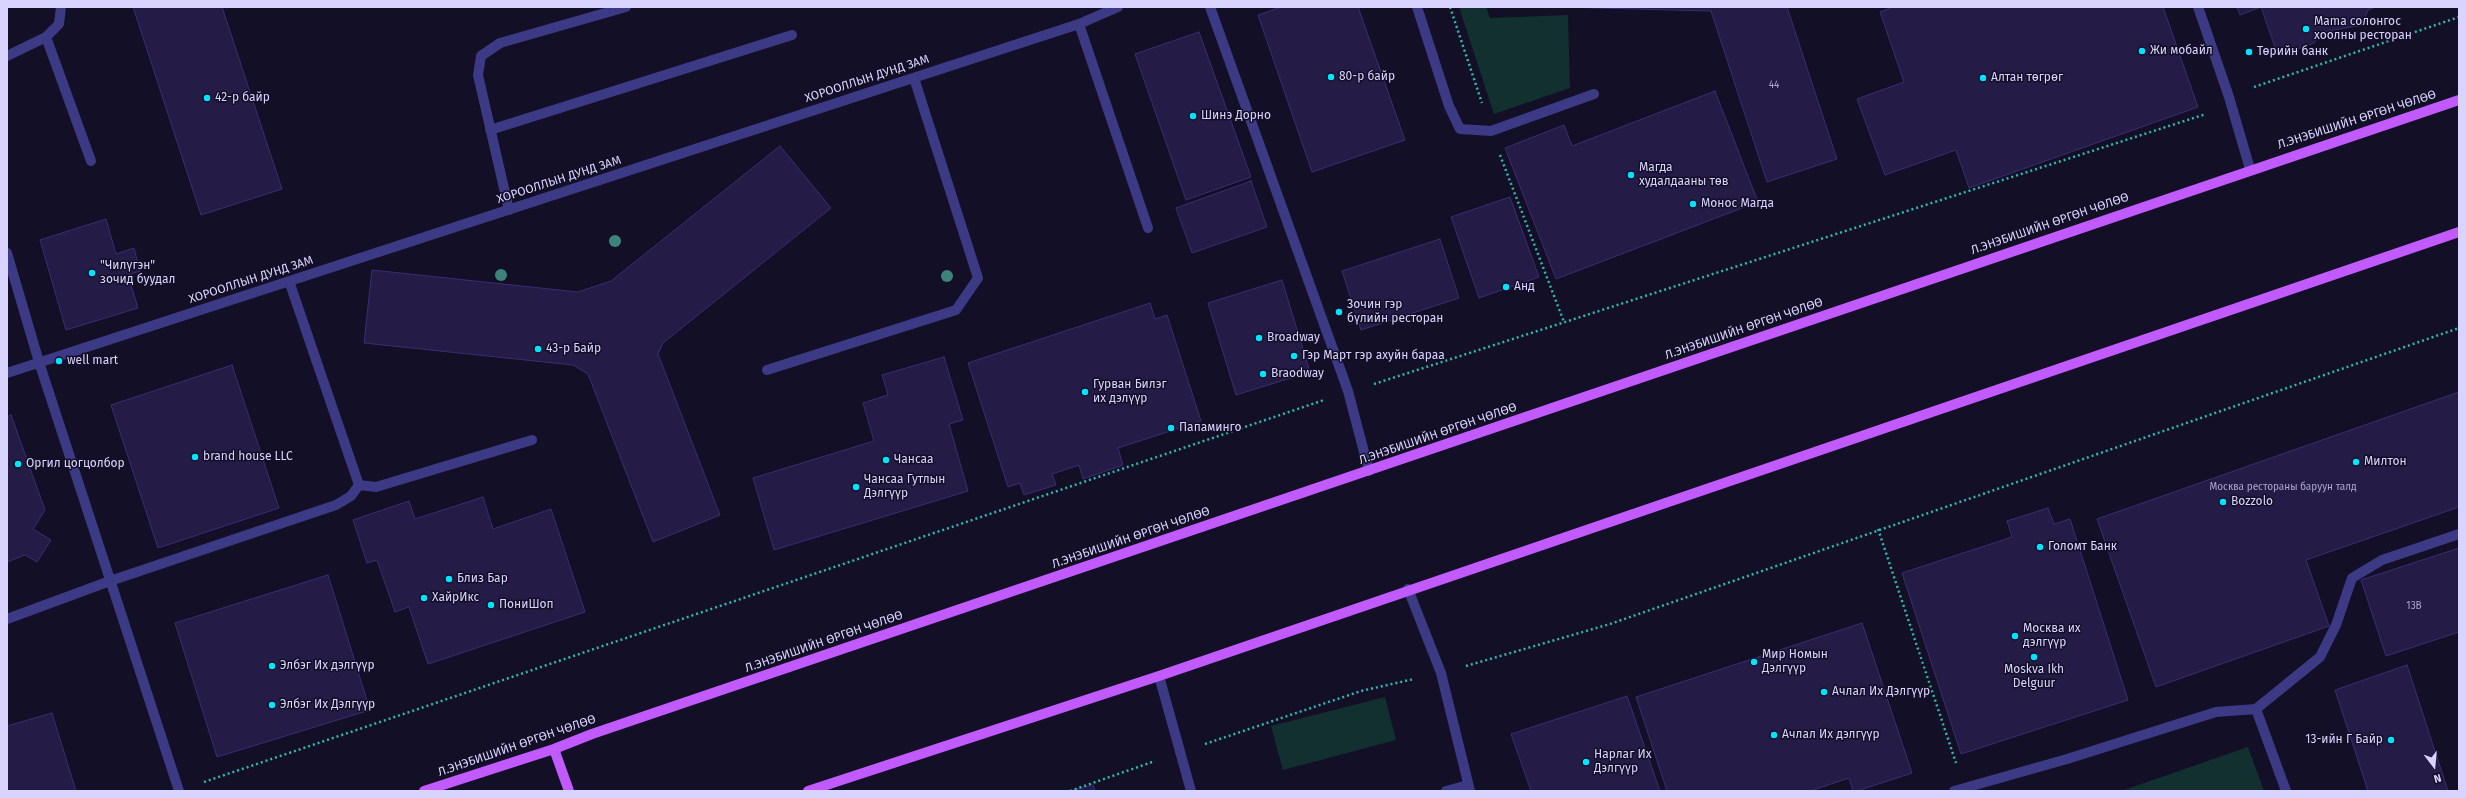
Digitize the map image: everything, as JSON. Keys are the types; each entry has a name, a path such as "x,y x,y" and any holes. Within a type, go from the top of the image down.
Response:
{"main road":[{"name":"Л.ЭНЭБИШИЙН ӨРГӨН ЧӨЛӨӨ","path":"424,791 554,749 599,732 2250,169 2459,100"},
{"path":"808,791 1159,676 1408,589 2459,232"},
{"path":"554,749 569,791"}],"street":[{"path":"7,56 46,37 59,24 61,7"},
{"path":"509,210 478,75 481,56 500,42 626,7"},
{"name":"ХОРООЛЛЫН ДУНД ЗАМ","path":"7,373 1079,24 1118,7"},
{"path":"1210,7 1348,392 1368,471"},
{"path":"1417,7 1449,106 1460,129 1491,131 1594,94"},
{"path":"2198,7 2229,96 2250,169"},
{"path":"1079,24 1148,228"},
{"path":"490,130 792,35"},
{"path":"46,37 91,161"},
{"path":"767,370 956,310 978,278 914,78"},
{"path":"7,253 39,362 179,791"},
{"path":"289,281 359,485"},
{"path":"359,485 376,487 532,440"},
{"path":"7,619 110,581 336,505 351,496 359,485"},
{"path":"1954,791 2067,759 2216,712 2256,709 2320,657 2336,625 2352,578 2382,560 2459,534"},
{"path":"1408,589 1441,673 1469,788 1446,791"},
{"path":"1159,676 1191,791"},
{"path":"2256,709 2286,791"}],"path":[{"path":"1450,7 1491,131"},
{"path":"2254,88 2459,17"},
{"path":"202,783 1348,392 2206,115"},
{"path":"1503,163 1564,322"},
{"path":"1070,791 1361,691 1441,673 1610,624 1878,529 2459,328"},
{"path":"1878,529 1964,788"}],"green space":[{"path":"1459,7 1486,7 1490,18 1568,15 1570,88 1494,114"},
{"path":"1385,697 1396,740 1283,770 1271,726"},
{"path":"2248,747 2264,791 2121,791"}],"building":[{"name":"42-p байр","path":"133,7 222,7 282,189 201,215"},
{"name":"80-р байр","path":"1281,7 1358,7 1405,140 1312,172 1258,15"},
{"path":"1560,7 1787,7 1837,159 1767,182 1711,11"},
{"path":"1893,7 2163,7 2198,107 1969,188 1956,150 1885,175 1857,99 1904,82 1880,12"},
{"path":"2237,7 2261,7 2240,15"},
{"name":"Mama солонгос хоолны ресторан","path":"2261,7 2375,7 2368,10 2362,25 2323,32 2314,43 2278,56"},
{"name":"Шинэ Дорно","path":"1199,32 1251,177 1186,200 1135,54"},
{"name":"Магда худалдааны төв","path":"1715,91 1758,202 1556,279 1505,148 1564,125 1572,146"},
{"name":"43-р Байр","path":"780,146 831,208 663,343 658,354 720,515 653,542 588,374 573,365 364,343 372,270 578,292 611,281"},
{"path":"1251,181 1267,227 1192,253 1176,208"},
{"path":"1510,197 1539,277 1479,298 1451,217"},
{"name":"\"Чилүгэн\" зочид буудал","path":"106,219 116,254 134,248 140,271 128,275 138,308 66,330 40,240"},
{"path":"1440,239 1459,298 1361,330 1342,271"},
{"name":"Broadway","path":"1282,280 1310,372 1236,395 1208,303"},
{"name":"Гурван Билэг их дэлүүр","path":"1150,303 1155,319 1167,315 1201,421 1118,448 1123,465 1083,479 1079,465 1052,474 1056,485 1024,495 1020,483 1008,487 968,363"},
{"name":"Чансаа","path":"944,357 963,420 949,424 968,491 774,550 753,478 874,441 863,403 888,395 882,375"},
{"name":"brand house LLC","path":"232,365 279,508 158,548 111,405"},
{"path":"2459,392 2459,507 2306,560 2329,626 2156,687 2097,519"},
{"name":"Oргил цогцолбор","path":"11,415 45,510 33,529 51,540 37,562 25,555 7,562 7,417"},
{"path":"483,497 493,529 551,509 585,612 428,664 409,607 395,612 377,560 367,563 353,520 409,501 415,519"},
{"name":"Москва их дэлгүүр","path":"2048,508 2054,524 2070,519 2128,700 1961,754 1902,573 2012,537 2007,521"},
{"path":"2459,548 2459,632 2386,656 2361,580"},
{"name":"Элбэг Их дэлгүүр","path":"328,575 370,710 217,757 175,623"},
{"name":"Ачлал Их дэлгүүр","path":"1862,623 1912,773 1857,791 1853,791 1849,778 1810,791 1667,791 1636,697"},
{"name":"13-ийн Г Байр","path":"2407,665 2448,791 2368,791 2335,690"},
{"name":"Нарлаг Их Дэлгүүр","path":"1627,696 1660,791 1531,791 1511,734"},
{"path":"52,713 76,791 7,791 7,726"},
{"path":"1093,785 1095,791 1073,790"}],"place":[{"name":"Mama солонгос хоолны ресторан","path":"2306,29"},
{"name":"Жи мобайл","path":"2142,51"},
{"name":"Төрийн банк","path":"2249,52"},
{"name":"80-р байр","path":"1331,77"},
{"name":"Алтан төгрөг","path":"1983,78"},
{"name":"42-p байр","path":"207,98"},
{"name":"Шинэ Дорно","path":"1193,116"},
{"name":"Магда худалдааны төв","path":"1631,175"},
{"name":"Монос Магда","path":"1693,204"},
{"name":"\"Чилүгэн\" зочид буудал","path":"92,273"},
{"name":"Анд","path":"1506,287"},
{"name":"Зочин гэр бүлийн ресторан","path":"1339,312"},
{"name":"Broadway","path":"1259,338"},
{"name":"43-р Байр","path":"538,349"},
{"name":"Гэр Март гэр ахуйн бараа","path":"1294,356"},
{"name":"well mart","path":"59,361"},
{"name":"Braodway","path":"1263,374"},
{"name":"Гурван Билэг их дэлүүр","path":"1085,392"},
{"name":"Папаминго","path":"1171,428"},
{"name":"brand house LLC","path":"195,457"},
{"name":"Чансаа","path":"886,460"},
{"name":"Милтон","path":"2356,462"},
{"name":"Oргил цогцолбор","path":"18,464"},
{"name":"Чансаа Гутлын Дэлгүүр","path":"856,487"},
{"name":"Bozzolo","path":"2223,502"},
{"name":"Голомт Банк","path":"2040,547"},
{"name":"Близ Бар","path":"449,579"},
{"name":"ХайрИкс","path":"424,598"},
{"name":"ПониШоп","path":"491,605"},
{"name":"Москва их дэлгүүр","path":"2015,636"},
{"name":"Moskva Ikh Delguur","path":"2034,657"},
{"name":"Мир Номын Дэлгүүр","path":"1754,662"},
{"name":"Элбэг Их дэлгүүр","path":"272,666"},
{"name":"Ачлал Их Дэлгүүр","path":"1824,692"},
{"name":"Элбэг Их Дэлгүүр","path":"272,705"},
{"name":"Ачлал Их дэлгүүр","path":"1774,735"},
{"name":"13-ийн Г Байр","path":"2391,740"},
{"name":"Нарлаг Их Дэлгүүр","path":"1586,762"}]}
